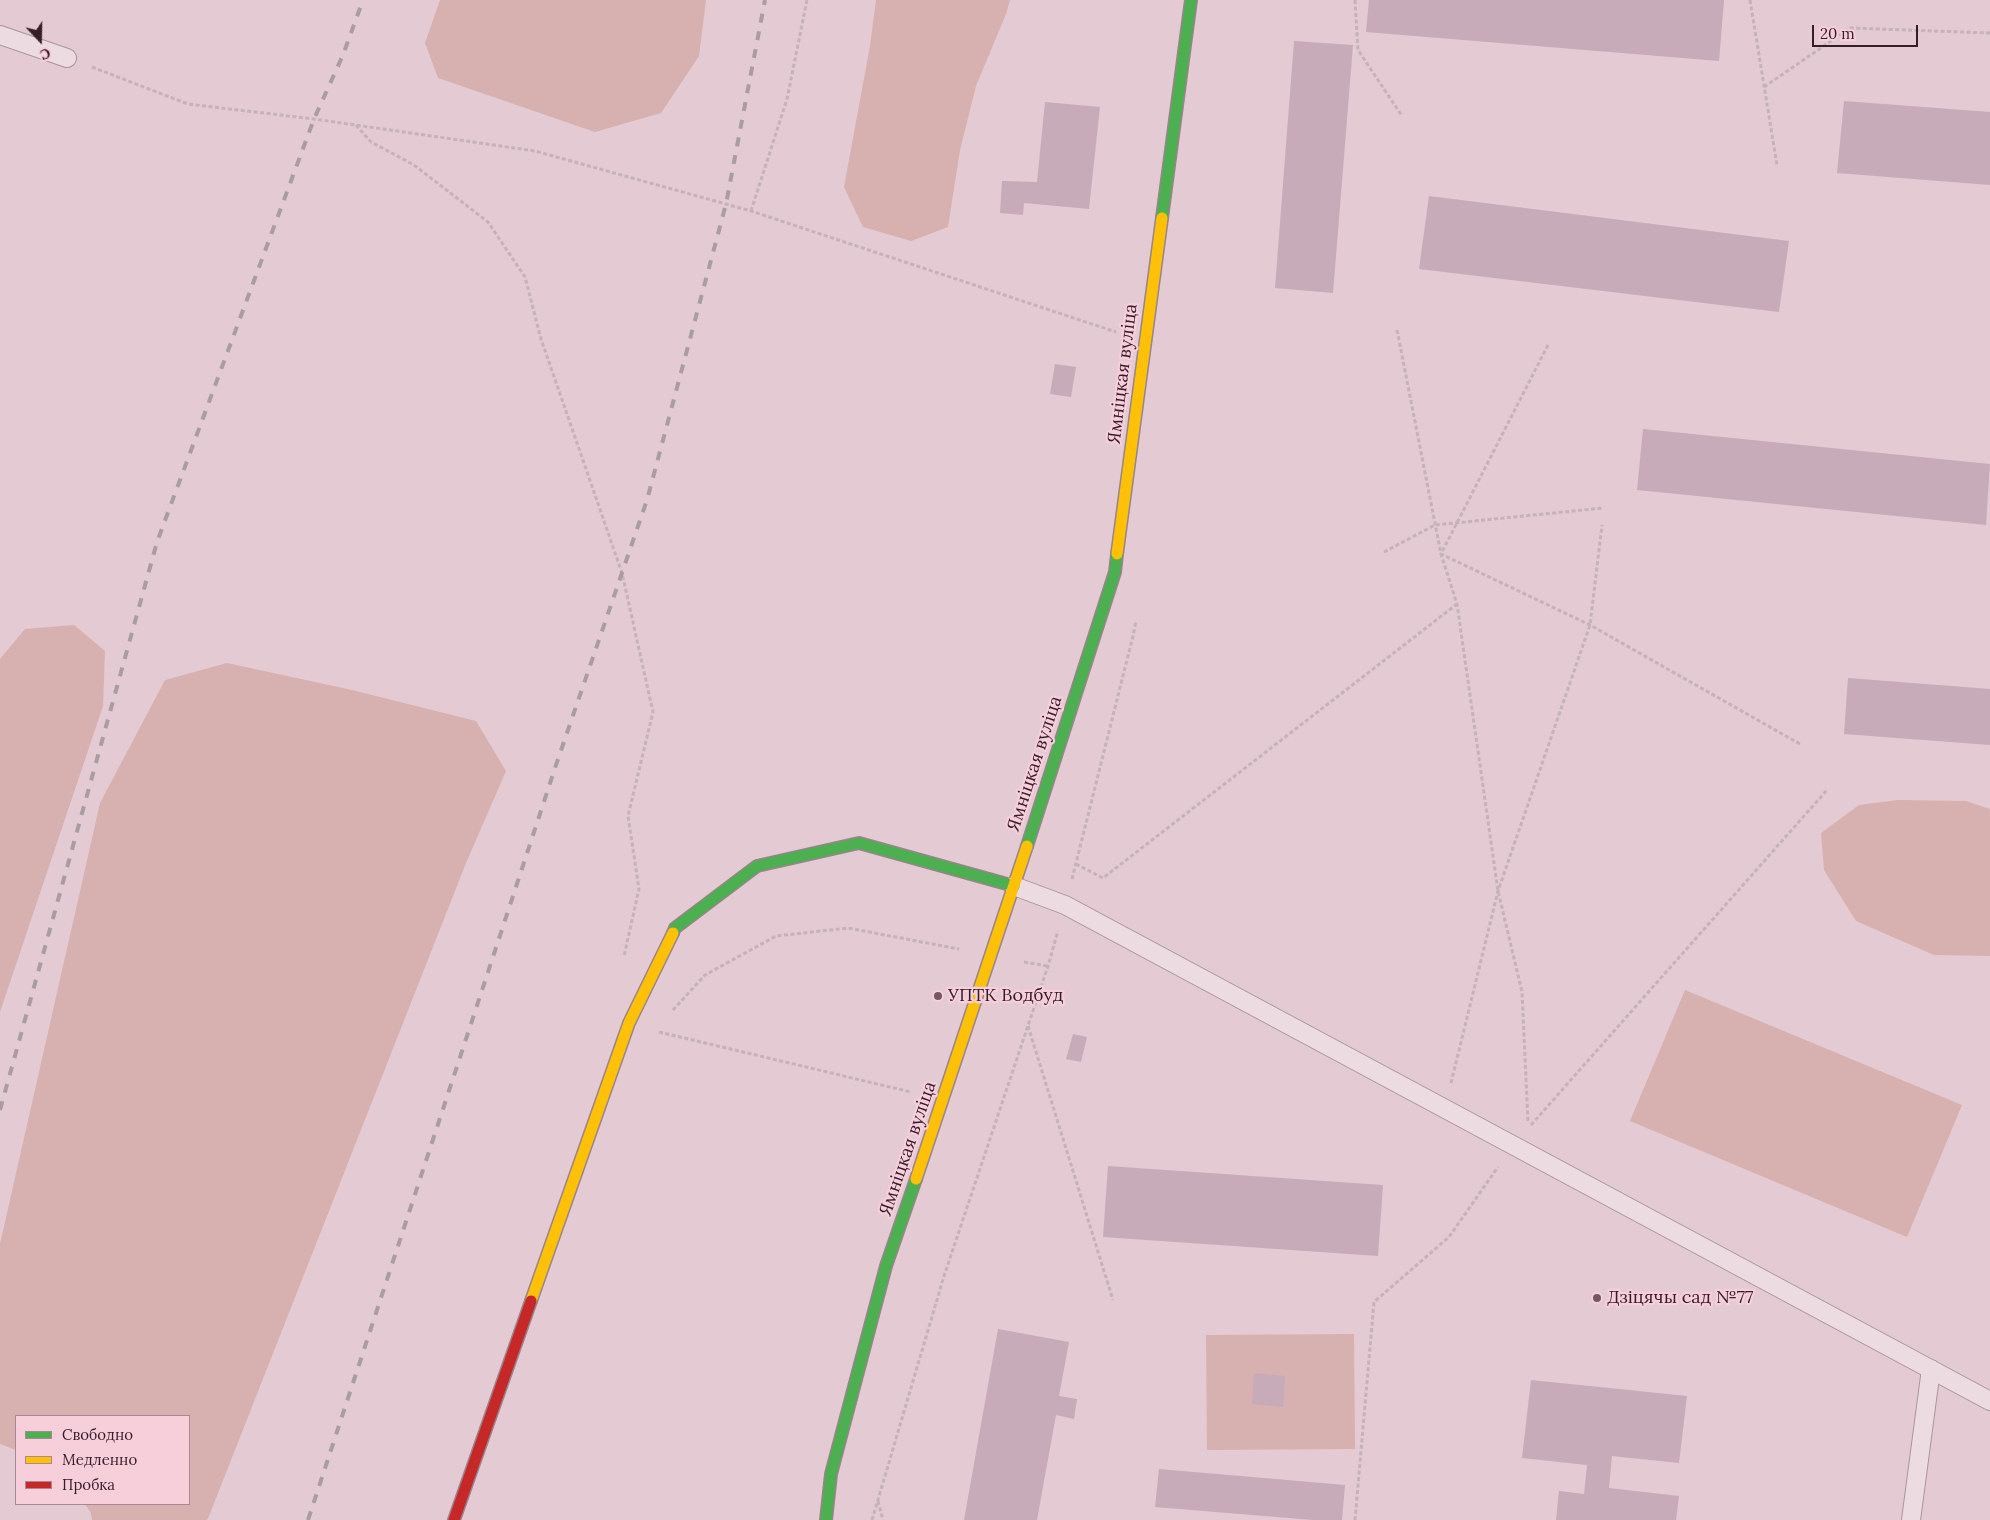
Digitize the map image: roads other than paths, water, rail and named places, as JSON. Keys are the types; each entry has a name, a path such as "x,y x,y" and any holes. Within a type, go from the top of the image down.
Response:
{"main road":[{"name":"Ямніцкая вуліца","path":"826,1520 831,1474 886,1266 992,956 1115,572 1190,0"},
{"path":"454,1520 629,1023 675,928 757,866 859,843 1014,886"}],"lane":[{"path":"0,35 67,58"},
{"path":"1014,886 1065,905 1514,1144 1990,1401"},
{"path":"1911,1520 1931,1369"}],"railway":[{"path":"0,1110 157,542 314,119 343,55 363,0"},
{"path":"308,1520 556,765 647,500 726,204 765,0"}],"place":[{"name":"УПТК Водбуд","path":"938,996"},
{"name":"Дзіцячы сад №77","path":"1597,1298"}]}
